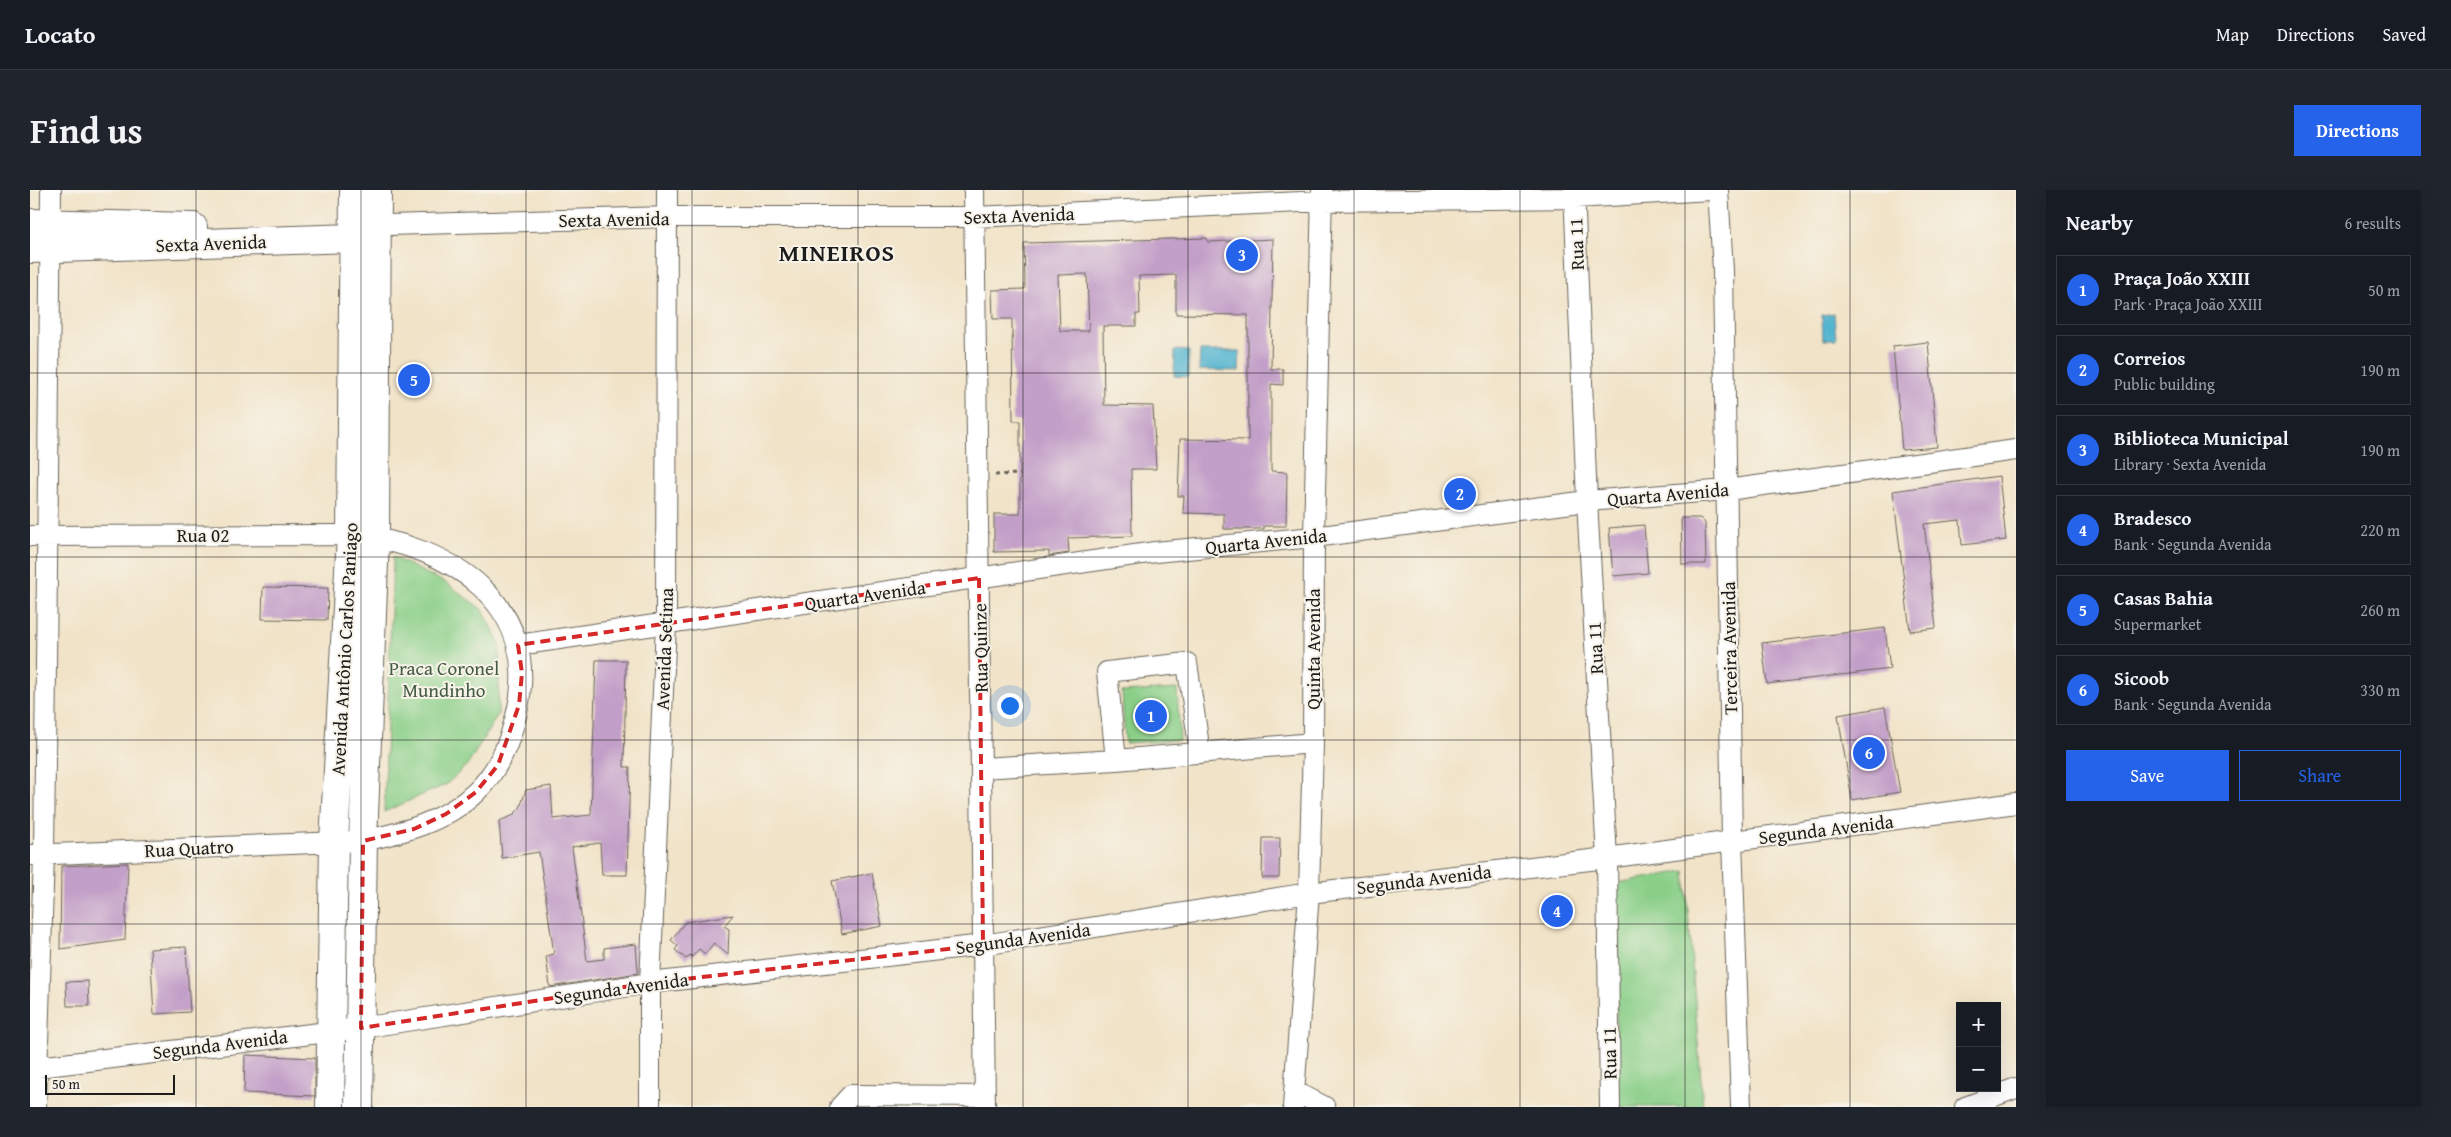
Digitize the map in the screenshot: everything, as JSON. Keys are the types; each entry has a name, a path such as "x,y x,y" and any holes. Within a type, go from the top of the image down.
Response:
{"main road":[{"name":"Avenida Antônio Carlos Paniago","path":"354,190 369,228"},
{"name":"Avenida Antônio Carlos Paniago","path":"360,1107 363,841 364,337 369,228 378,190"},
{"name":"Sexta Avenida","path":"40,222 211,235"},
{"name":"Sexta Avenida","path":"41,249 211,235 369,228"},
{"name":"Avenida Antônio Carlos Paniago","path":"330,1107 334,841 363,536"}],"street":[{"path":"36,1107 33,1068 37,855 40,222 51,190"},
{"name":"Avenida Setima","path":"650,1107 650,982 666,624 667,190"},
{"name":"Rua Quinze","path":"974,190 985,1101"},
{"name":"Sexta Avenida","path":"369,228 667,217 974,217 1322,196 1574,194 1710,190"},
{"name":"Terceira Avenida","path":"1718,190 1723,270 1732,840 1741,1107"},
{"name":"Rua 11","path":"1574,194 1587,502 1606,858 1610,1107"},
{"name":"Quinta Avenida","path":"1294,1099 1309,893 1313,743 1314,537 1322,196"},
{"name":"Quarta Avenida","path":"518,645 1156,552 1314,537 1587,502 1727,490 2016,450"},
{"name":"Rua 02","path":"39,536 363,536 426,551 472,578 492,598 505,616 518,645"},
{"name":"Rua Quatro","path":"37,855 363,841 414,829 446,814 476,792 498,765 511,736 519,705 522,673 518,645"},
{"path":"1116,760 1107,672 1187,663 1200,753"},
{"path":"981,768 1116,760 1313,743"},
{"name":"Segunda Avenida","path":"33,1068 332,1030 361,1028 650,982 983,945 1309,893 1905,820 2016,803"},
{"path":"1965,1107 2016,1088"},
{"path":"840,1107 851,1095 985,1101"},
{"path":"1294,1099 1325,1107"}],"path":[{"path":"977,476 1020,474"}],"highlighted area":[{"path":"979,578 983,945 650,983 361,1028 363,841 414,829 446,814 476,792 498,765 519,705 522,673 518,645"}],"green space":[{"name":"Praca Coronel Mundinho","path":"393,557 446,583 483,610 500,644 498,714 469,763 447,784 384,812"},
{"path":"1177,689 1180,740 1125,743 1122,692"},
{"path":"1685,871 1703,1107 1616,1107 1617,883"}],"water":[{"path":"1834,313 1836,340 1823,340 1822,315"},
{"path":"1175,350 1189,351 1188,377 1174,376"},
{"path":"1200,351 1240,351 1239,371 1199,370"}],"building":[{"path":"1207,238 1208,242 1273,239 1271,369 1283,369 1283,385 1271,384 1271,471 1287,472 1286,526 1264,526 1264,529 1224,529 1224,514 1183,513 1184,496 1178,496 1180,439 1248,440 1248,315 1176,314 1176,275 1139,276 1140,314 1136,314 1136,326 1103,326 1104,405 1153,406 1156,469 1131,469 1132,536 1068,538 1069,553 1049,556 1049,551 994,552 994,514 1020,514 1020,421 1013,421 1012,319 993,319 992,290 1025,289 1024,243","holes":["1087,274 1089,331 1060,331 1058,275"]},
{"path":"1928,342 1937,447 1902,450 1893,346"},
{"path":"1999,476 2006,540 1962,545 1960,520 1924,524 1936,628 1910,631 1893,491"},
{"path":"1681,518 1700,518 1705,523 1706,564 1682,564"},
{"path":"1644,525 1648,573 1613,576 1609,528"},
{"path":"263,587 328,588 327,620 262,619"},
{"path":"1885,628 1890,669 1767,684 1762,643"},
{"path":"596,660 626,660 624,767 630,767 627,875 602,875 600,843 572,847 587,961 604,959 604,948 636,944 638,973 550,987 546,956 554,954 539,852 502,858 499,821 512,816 520,808 526,790 551,786 553,819 591,815"},
{"path":"1885,707 1900,792 1852,800 1838,715"},
{"path":"1263,838 1280,838 1279,878 1262,878"},
{"path":"128,863 125,940 60,949 61,866"},
{"path":"872,873 882,926 842,934 832,881"},
{"path":"733,915 724,926 729,929 728,955 714,943 705,954 699,949 692,957 690,955 686,959 675,950 678,946 671,940 685,922"},
{"path":"186,947 190,1012 154,1014 150,949"},
{"path":"88,981 89,1006 67,1006 66,982"},
{"path":"245,1055 315,1058 315,1096 244,1093"}],"place":[{"name":"Biblioteca Municipal","path":"1242,255"},
{"name":"Casas Bahia","path":"414,380"},
{"name":"Correios","path":"1460,494"},
{"name":"Praça João XXIII","path":"1151,716"},
{"name":"Sicoob","path":"1869,753"},
{"name":"Bradesco","path":"1557,911"}],"district":[{"name":"MINEIROS","path":"837,252"}]}
